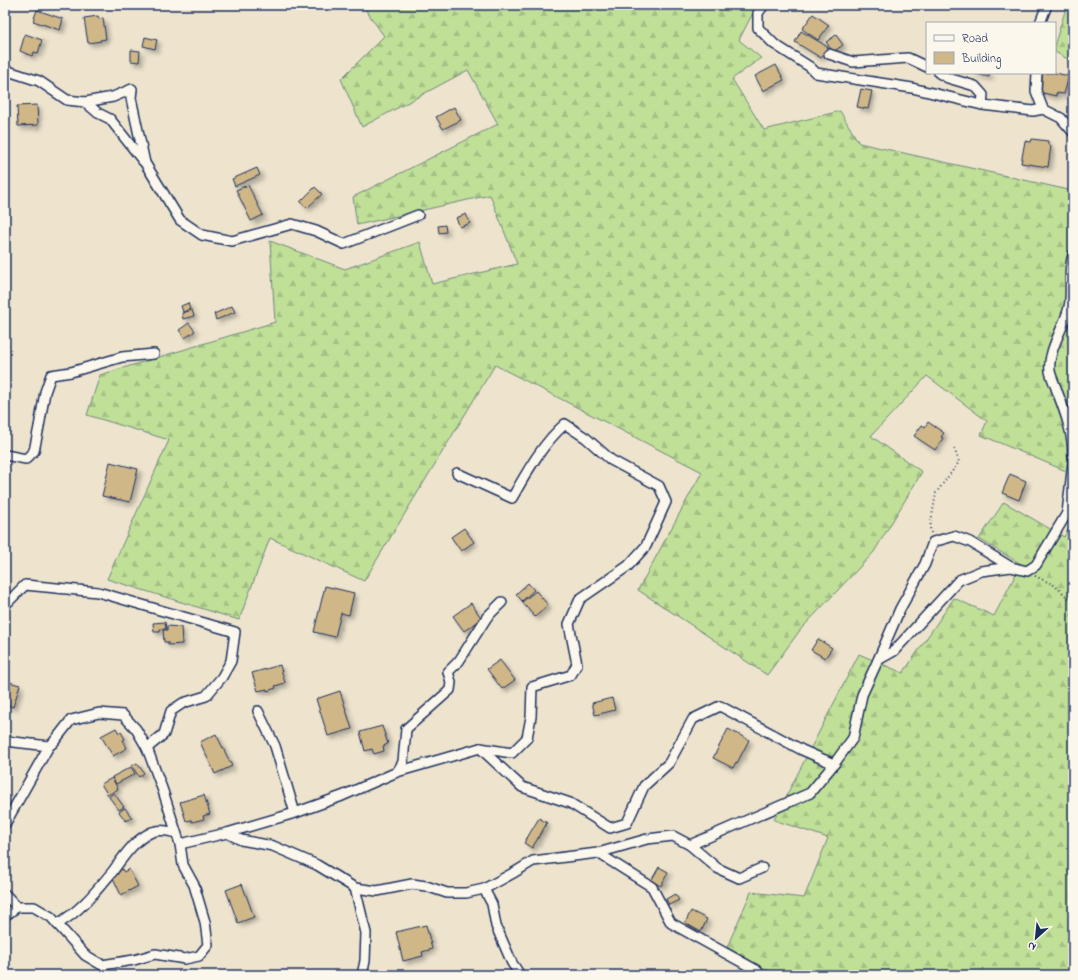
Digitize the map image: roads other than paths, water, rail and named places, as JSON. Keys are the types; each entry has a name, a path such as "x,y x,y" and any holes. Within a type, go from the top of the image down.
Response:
{"street":[{"path":"764,5 758,13 758,28 774,44 810,67 816,73 912,88 982,105 1033,111 1043,109 1061,118 1073,132"},
{"path":"1040,22 1047,5"},
{"path":"829,54 853,62 908,58 926,67"},
{"path":"5,70 39,81 67,100 85,102 113,97 132,89 131,98 144,163"},
{"path":"941,74 948,78 975,86 983,95 982,105"},
{"path":"1037,74 1036,91 1043,109"},
{"path":"85,102 98,114 110,119 144,163 180,220 202,235 232,241 292,224 316,231 344,244 418,214"},
{"path":"1073,255 1070,263 1070,302 1050,358 1050,370 1068,420 1073,441 1073,456"},
{"path":"5,455 26,459 34,451 40,427 45,392 52,375 72,372 122,357 154,354"},
{"path":"180,844 295,813 342,796 397,772 480,748 512,753 527,738 531,717 532,686 571,674 577,664 569,624 580,600 628,566 646,546 666,502 659,486 611,460 586,438 565,424 554,434 528,469 512,498 457,473"},
{"path":"690,845 810,793 853,738 862,695 900,609 924,564 933,542 954,536 970,542 1011,567 1027,571 1036,565 1067,513 1073,463"},
{"path":"878,660 894,651 959,580 981,571 1011,567"},
{"path":"5,605 25,585 98,592 235,632 231,661 222,677 206,696 183,703 171,711 164,734 147,748"},
{"path":"397,772 403,762 406,729 450,690 451,682 448,672 459,661 487,617 502,602"},
{"path":"480,748 522,787 570,803 610,828 627,823 644,786 669,763 693,719 720,706 802,750 834,764"},
{"path":"258,711 275,746 295,813"},
{"path":"5,824 49,746 71,720 99,712 123,715 136,729 147,748 163,791 180,844 183,865 194,885 205,922 208,945 199,956 185,958 156,954 134,960 102,965 85,955 51,917 34,907 17,906 5,894"},
{"path":"5,741 49,746"},
{"path":"57,924 68,918 80,908 113,870 124,854 140,839 153,832 165,830 176,833"},
{"path":"227,832 241,840 273,846 317,865 355,888 377,891 412,884 426,886 447,893 466,893 484,889 533,861 598,853 647,839 673,836 690,845 717,868 739,878 762,868"},
{"path":"598,853 652,887 671,923 756,970 761,975"},
{"path":"355,888 366,933 365,961 362,975"},
{"path":"484,889 492,904 496,926 512,963 520,975"},
{"path":"5,916 17,906"}]}
